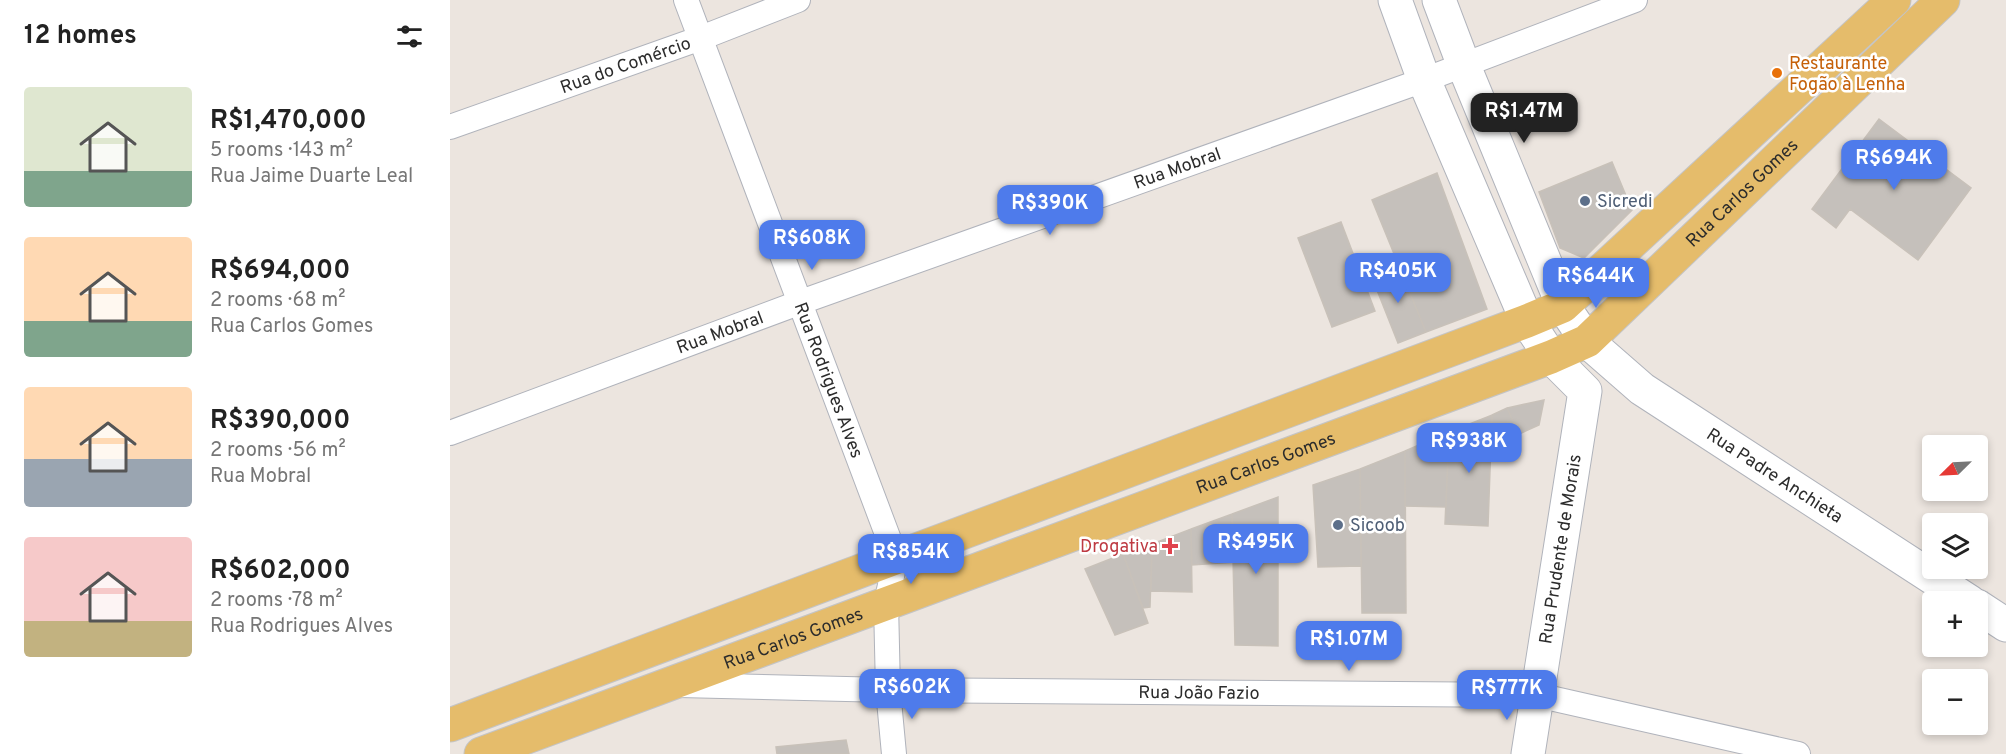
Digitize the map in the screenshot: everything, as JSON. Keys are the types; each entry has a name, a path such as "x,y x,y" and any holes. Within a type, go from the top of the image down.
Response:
{"main road":[{"name":"Rua Carlos Gomes","path":"450,725 1563,306 1894,0"},
{"name":"Rua Carlos Gomes","path":"481,754 1551,357 1587,341 1943,0"}],"street":[{"name":"Rua Rodrigues Alves","path":"686,0 896,558"},
{"name":"Rua do Comércio","path":"450,127 700,38 798,0"},
{"path":"1395,0 1424,80 1527,321 1551,357"},
{"name":"Rua Padre Anchieta","path":"1439,0 1563,306 1587,341 1642,389 1953,591"},
{"name":"Rua Mobral","path":"450,433 801,302 1464,66 1635,0"},
{"name":"Rua Prudente de Morais","path":"1528,754 1585,391 1551,357"},
{"path":"894,754 888,690 886,603 896,558"},
{"path":"1988,613 2006,625"},
{"path":"756,651 758,687"},
{"name":"Rua João Fazio","path":"666,685 888,690 1537,695 1798,754"}],"building":[{"path":"1879,119 1971,188 1918,260 1850,209 1836,228 1812,209"},
{"name":"Sicredi","path":"1612,162 1632,210 1584,258 1560,248 1539,192"},
{"path":"1437,173 1487,309 1426,332 1372,200"},
{"path":"1341,222 1375,311 1332,327 1298,238"},
{"path":"1398,264 1426,332 1398,343 1371,275"},
{"path":"1544,400 1539,425 1519,434 1507,408"},
{"path":"1507,408 1519,434 1491,445 1492,415"},
{"path":"1492,415 1488,526 1445,524 1449,432"},
{"path":"1449,432 1446,507 1405,506 1405,451"},
{"path":"1405,451 1406,613 1362,613 1360,469"},
{"name":"Sicoob","path":"1360,469 1361,566 1318,567 1313,485"},
{"path":"1278,497 1278,646 1235,645 1232,514"},
{"path":"1232,514 1235,562 1192,565 1191,529"},
{"path":"1191,529 1192,592 1151,591 1152,544"},
{"path":"1152,544 1150,607 1143,608 1123,554"},
{"path":"1123,554 1148,623 1115,635 1085,569"},
{"path":"846,740 849,754 777,754 776,747"}],"place":[{"name":"Restaurante Fogão à Lenha","path":"1777,73"},
{"name":"Sicredi","path":"1585,201"},
{"name":"Sicoob","path":"1338,525"},
{"name":"Drogativa","path":"1170,546"}]}
